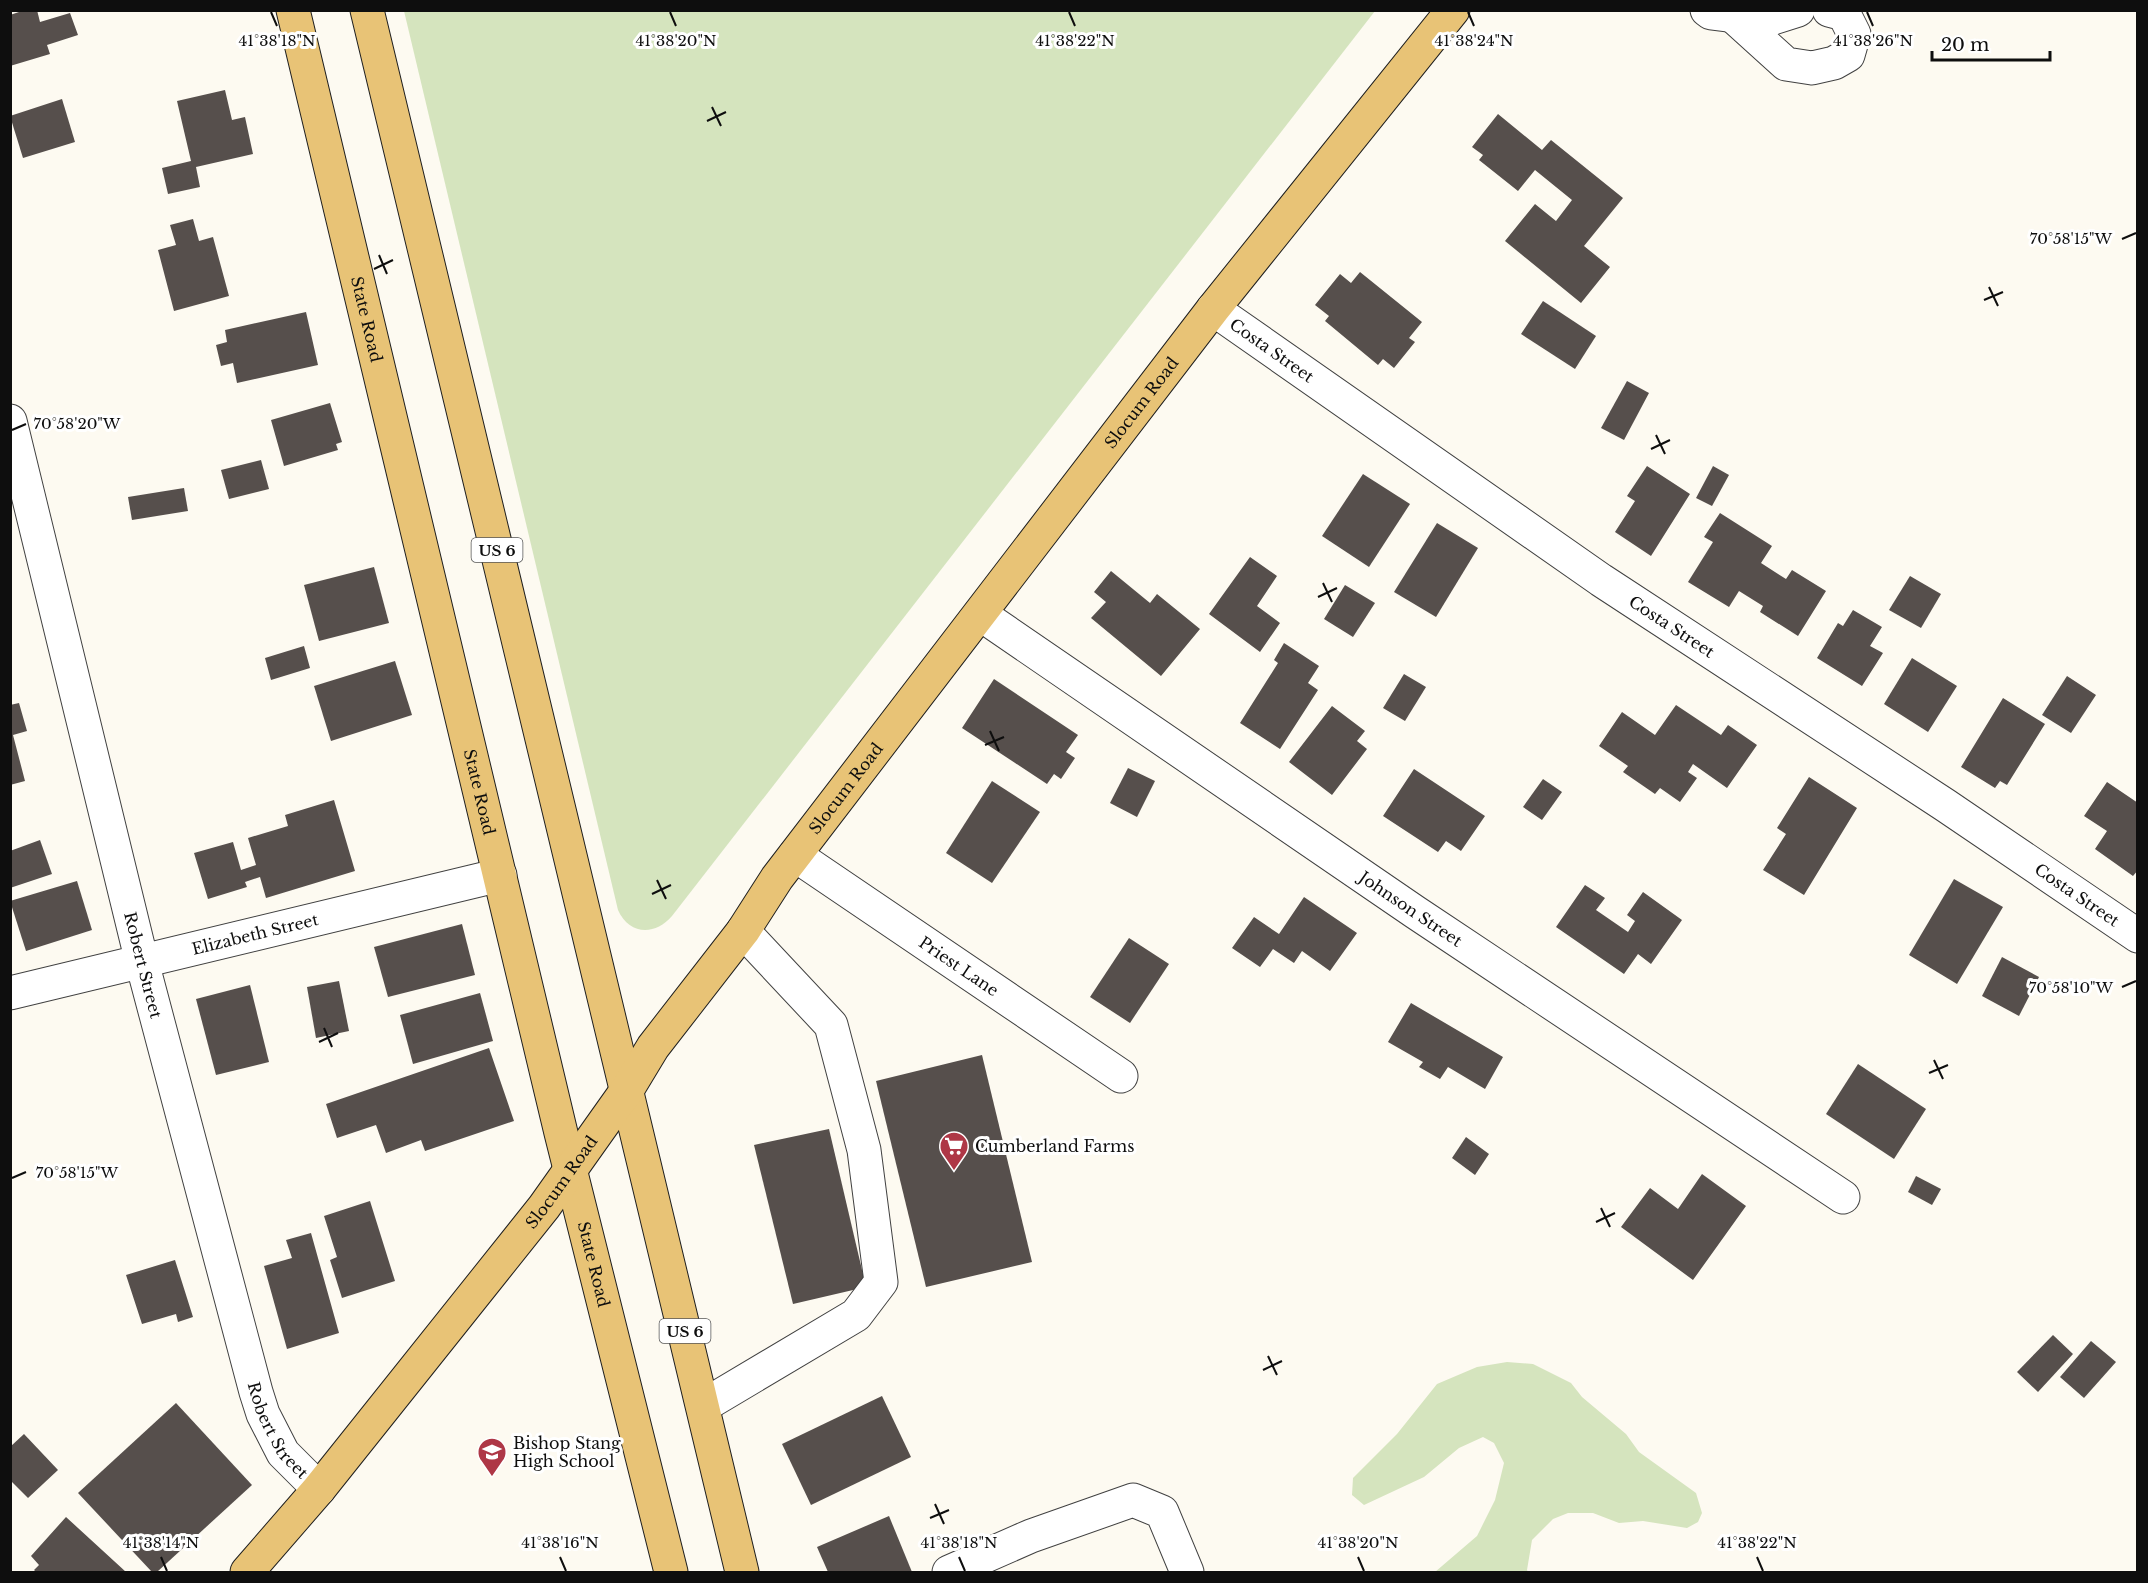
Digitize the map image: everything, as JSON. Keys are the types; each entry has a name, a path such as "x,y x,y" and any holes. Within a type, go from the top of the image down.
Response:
{"main road":[{"name":"State Road","path":"293,10 569,1169 671,1572"},
{"name":"US 6","path":"367,10 742,1572"},
{"name":"Slocum Road","path":"247,1572 319,1489 544,1207 627,1090 653,1047 743,931 777,878 1213,309 1453,10"}],"street":[{"path":"1720,13 1767,20 1798,10"},
{"path":"1720,13 1786,64 1812,68 1834,63 1848,55 1854,34 1844,14 1829,10"},
{"name":"Costa Street","path":"1213,309 1620,593 1945,805 2138,936"},
{"name":"Robert Street","path":"10,421 142,962 263,1414 283,1453 319,1489"},
{"name":"Johnson Street","path":"980,614 1415,912 1843,1197"},
{"name":"Priest Lane","path":"795,855 1121,1076"},
{"name":"Elizabeth Street","path":"10,993 500,875"},
{"path":"703,1406 856,1315 881,1282 864,1150 831,1025 743,931"},
{"path":"949,1572 1031,1536 1132,1500 1162,1512 1187,1572"}],"green space":[{"path":"404,10 1375,11 672,916 658,927 643,930 629,924 618,910"},
{"path":"1507,1362 1533,1364 1571,1383 1582,1397 1626,1434 1639,1452 1696,1493 1702,1513 1698,1522 1687,1528 1643,1521 1619,1523 1593,1513 1568,1513 1553,1519 1532,1540 1528,1572 1435,1572 1477,1536 1495,1500 1504,1463 1494,1443 1483,1437 1459,1448 1424,1477 1364,1505 1352,1495 1353,1478 1397,1434 1437,1384 1477,1367"}],"building":[{"path":"25,10 37,10 40,22 70,13 78,35 47,45 50,54 10,66 10,15"},
{"path":"225,90 232,120 245,117 253,154 196,167 200,187 168,194 162,168 191,161 177,101"},
{"path":"62,99 75,142 23,158 10,116"},
{"path":"1498,114 1542,150 1551,140 1623,198 1584,246 1610,267 1581,303 1505,241 1535,204 1556,221 1572,200 1535,170 1518,191 1479,160 1483,155 1472,147"},
{"path":"193,219 199,241 213,237 229,296 174,311 158,250 176,245 170,225"},
{"path":"1360,272 1422,322 1409,338 1415,342 1394,368 1383,359 1378,365 1325,321 1329,316 1315,305 1340,274 1351,283"},
{"path":"1543,301 1596,336 1575,369 1521,334"},
{"path":"306,312 318,365 237,383 233,363 221,366 216,345 227,342 225,330"},
{"path":"1627,381 1649,393 1624,440 1601,428"},
{"path":"330,403 342,442 336,444 338,450 284,466 271,420"},
{"path":"261,460 269,489 229,499 221,470"},
{"path":"1647,466 1690,494 1651,556 1615,532 1635,501 1627,496"},
{"path":"1713,466 1729,475 1712,506 1696,498"},
{"path":"1363,474 1410,504 1369,567 1322,536"},
{"path":"184,488 188,511 132,520 128,497"},
{"path":"1720,513 1772,546 1761,563 1786,579 1792,570 1826,591 1798,636 1760,612 1763,606 1739,591 1729,607 1688,582 1713,542 1704,537"},
{"path":"1437,523 1478,548 1436,617 1394,592"},
{"path":"1250,557 1277,576 1257,606 1280,623 1260,652 1209,614"},
{"path":"374,567 389,623 319,641 304,585"},
{"path":"1111,571 1150,603 1157,594 1200,629 1161,676 1091,618 1106,602 1094,592"},
{"path":"1910,576 1941,594 1921,628 1889,610"},
{"path":"1345,585 1375,603 1353,637 1324,619"},
{"path":"1853,610 1882,627 1870,646 1883,653 1862,686 1817,658 1838,623 1843,626"},
{"path":"1284,643 1319,666 1308,683 1318,690 1280,749 1240,723 1278,663 1274,660"},
{"path":"304,646 310,668 271,680 265,658"},
{"path":"1912,658 1957,686 1928,732 1884,704"},
{"path":"395,661 412,715 331,741 314,686"},
{"path":"1404,674 1426,687 1405,721 1383,708"},
{"path":"2067,676 2096,695 2071,733 2042,715"},
{"path":"994,679 1078,735 1066,752 1075,758 1061,779 1054,774 1047,784 962,728"},
{"path":"2003,698 2045,724 2007,785 2000,781 1995,788 1961,767"},
{"path":"19,703 27,731 13,735 25,781 10,785 10,705"},
{"path":"1676,705 1721,735 1728,725 1757,745 1727,788 1693,764 1688,772 1697,778 1680,802 1660,788 1655,794 1623,772 1628,766 1599,746 1622,712 1655,735"},
{"path":"1332,706 1365,731 1357,741 1367,749 1332,795 1289,762"},
{"path":"1128,768 1155,781 1137,817 1110,803"},
{"path":"1414,769 1485,816 1461,851 1446,841 1438,852 1383,816"},
{"path":"1809,777 1857,808 1804,895 1763,870 1786,834 1777,828"},
{"path":"1543,779 1562,792 1542,820 1523,807"},
{"path":"992,781 1040,812 992,883 946,853"},
{"path":"2107,782 2138,803 2138,870 2133,876 2095,849 2107,831 2084,816"},
{"path":"334,800 355,871 266,898 260,877 245,882 247,887 208,899 194,853 233,842 241,870 256,865 248,838 288,826 285,815"},
{"path":"40,840 52,874 10,888 10,851"},
{"path":"1954,879 2003,907 1957,984 1909,955"},
{"path":"77,881 92,930 26,951 10,901"},
{"path":"1585,885 1605,898 1596,910 1628,932 1635,921 1627,915 1643,892 1682,920 1651,964 1638,954 1624,974 1556,927"},
{"path":"1304,897 1357,933 1330,971 1302,951 1294,963 1273,949 1260,967 1232,948 1254,917 1279,934"},
{"path":"462,924 475,975 388,997 374,947"},
{"path":"1129,938 1169,964 1130,1023 1090,997"},
{"path":"2002,957 2039,977 2019,1016 1982,996"},
{"path":"339,981 349,1031 316,1038 307,987"},
{"path":"250,985 269,1062 216,1075 196,999"},
{"path":"480,993 493,1041 413,1064 400,1015"},
{"path":"1411,1003 1503,1057 1485,1089 1448,1067 1440,1079 1419,1067 1423,1062 1388,1042"},
{"path":"489,1048 514,1121 425,1151 421,1140 386,1153 376,1125 337,1138 326,1104"},
{"name":"Cumberland Farms","path":"982,1055 1032,1262 926,1287 876,1081"},
{"path":"1858,1064 1926,1109 1894,1159 1826,1114"},
{"path":"829,1129 866,1287 793,1304 754,1145"},
{"path":"1466,1137 1489,1154 1475,1175 1452,1158"},
{"path":"1702,1174 1746,1206 1693,1280 1621,1227 1650,1188 1678,1209"},
{"path":"1916,1176 1941,1189 1932,1205 1908,1192"},
{"path":"370,1201 395,1281 342,1298 330,1260 337,1257 324,1216"},
{"path":"311,1233 339,1333 287,1349 264,1266 292,1258 286,1240"},
{"path":"175,1260 193,1317 178,1322 176,1314 142,1324 126,1275"},
{"path":"2053,1335 2073,1354 2038,1392 2017,1372"},
{"path":"2091,1341 2116,1362 2084,1398 2060,1377"},
{"path":"882,1396 911,1457 811,1505 782,1444"},
{"path":"176,1403 252,1485 157,1572 152,1572 78,1493"},
{"path":"24,1434 58,1470 28,1498 10,1480 10,1447"},
{"path":"889,1516 912,1572 828,1572 817,1547"},
{"path":"66,1517 126,1572 36,1572 34,1570 39,1565 31,1556"}],"place":[{"name":"Cumberland Farms","path":"954,1172"},
{"name":"Bishop Stang High School","path":"492,1478"}]}
